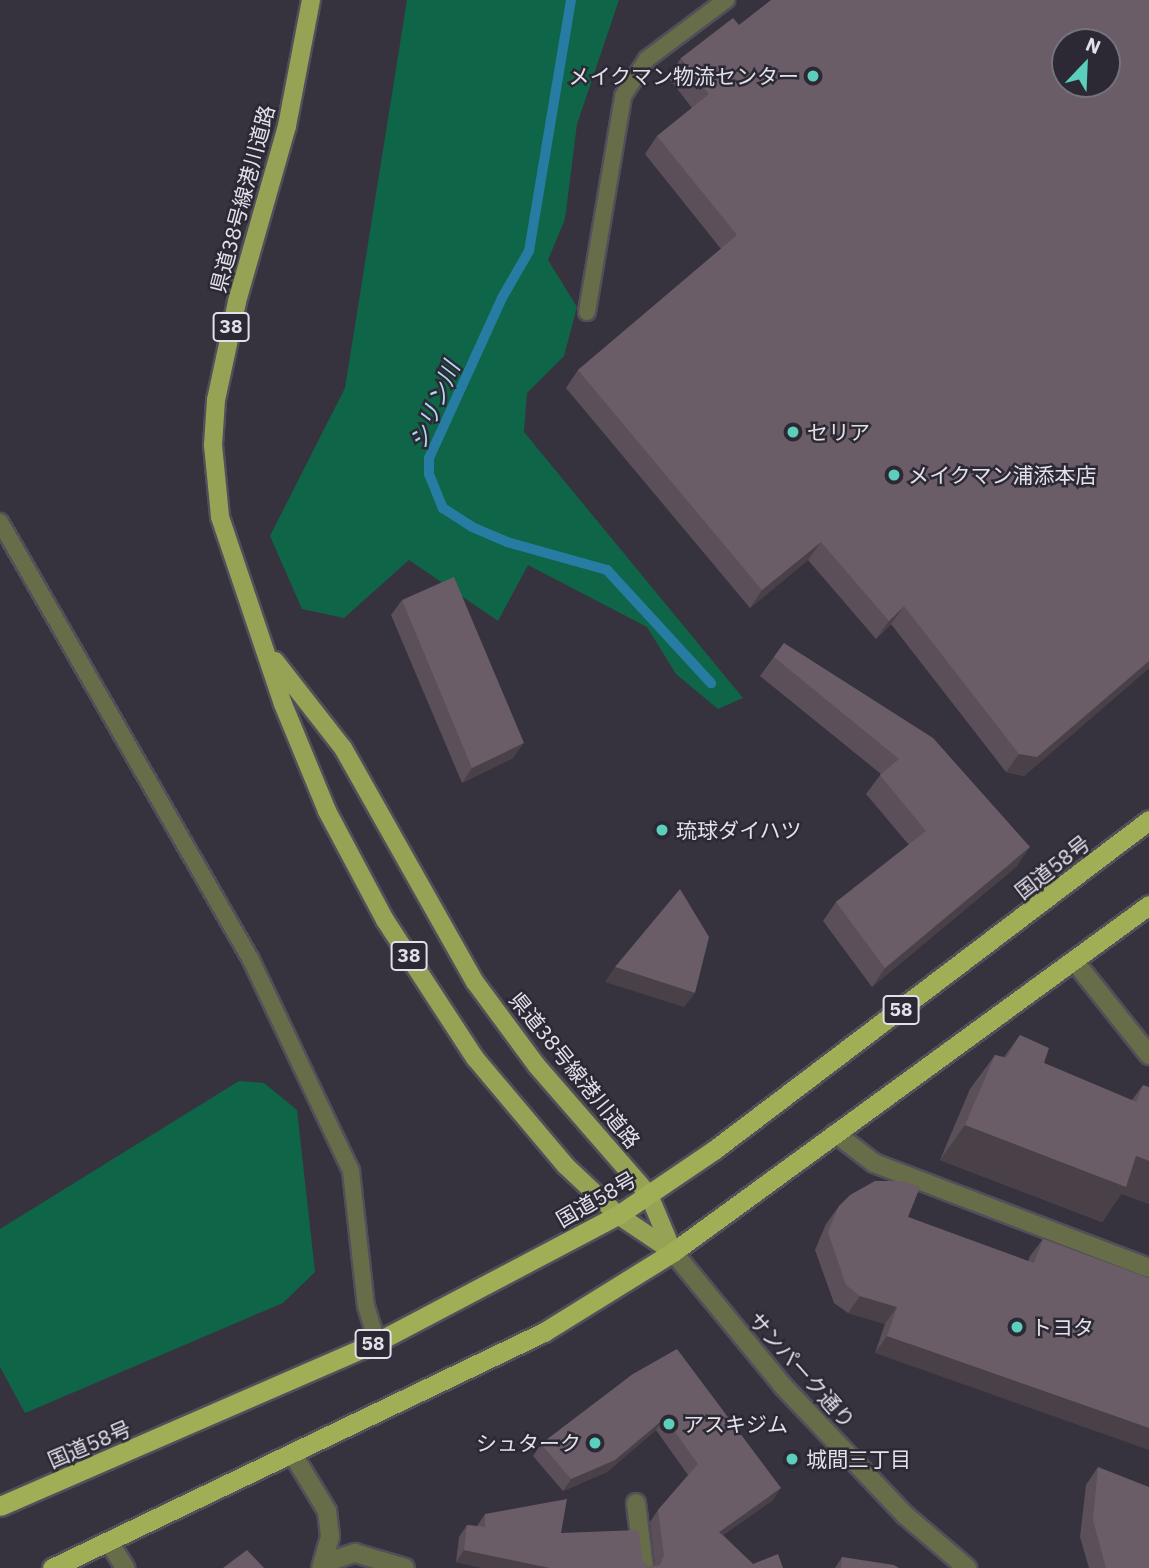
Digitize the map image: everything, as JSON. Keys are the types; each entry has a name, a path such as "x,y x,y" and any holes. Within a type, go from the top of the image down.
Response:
{"highway":[{"name":"国道58号","path":"0,1506 377,1342 618,1214 649,1195 1149,820"},
{"path":"52,1568 544,1332 673,1252 1075,962 1149,905"}],"main road":[{"name":"県道38号線港川道路","path":"310,0 287,126 237,302 216,400 214,445 220,517 283,704 327,811 385,920 475,1058 566,1166 618,1214 673,1252"},
{"name":"県道38号線港川道路","path":"268,653 343,748 475,982 537,1066 649,1195 673,1252"}],"street":[{"path":"1075,962 1149,1055"},
{"path":"835,1133 874,1163 1149,1268"},
{"name":"サンパーク通り","path":"673,1252 759,1359 839,1447 905,1515 967,1568"},
{"path":"292,1453 327,1511 330,1537 322,1566"},
{"path":"636,1503 644,1568"},
{"path":"109,1542 125,1568"},
{"path":"322,1566 355,1553 405,1568"}],"lane":[{"path":"587,312 623,96 647,60 726,0"},
{"path":"0,522 251,960 351,1171 366,1306 377,1342"}],"green space":[{"path":"407,0 619,0 577,124 565,219 548,260 577,307 564,356 527,393 524,432 743,698 718,709 676,674 647,627 528,565 498,621 409,560 344,618 302,609 270,536 345,388"},
{"path":"239,1081 264,1083 297,1110 315,1272 283,1303 25,1413 0,1367 0,1229"}],"building":[{"name":"メイクマン浦添本店","path":"771,0 1149,0 1149,661 1037,757 1019,754 904,606 889,621 821,542 762,590 578,370 737,235 657,136 709,94 681,58 733,18 739,25"},
{"path":"454,577 524,743 472,768 402,600"},
{"path":"784,643 933,738 1030,847 885,968 836,902 926,831 880,775 899,759 774,657"},
{"path":"680,889 709,937 695,993 615,967"},
{"path":"1020,1035 1049,1048 1044,1063 1136,1102 1143,1085 1149,1087 1149,1161 1136,1156 1126,1187 965,1125 995,1055 1006,1058"},
{"name":"トヨタ","path":"875,1181 903,1181 920,1187 908,1217 1034,1263 1043,1239 1149,1278 1149,1428 887,1336 897,1307 860,1296 846,1285 828,1232 839,1206 850,1195"},
{"path":"677,1349 781,1488 719,1532 753,1564 778,1554 783,1568 550,1568 464,1550 467,1525 485,1527 485,1514 567,1499 561,1533 638,1530 643,1562 649,1567 660,1565 664,1555 658,1510 698,1464 665,1418 615,1460 571,1479 541,1444 633,1374"},
{"path":"1098,1467 1149,1487 1149,1568 1106,1568 1093,1520"},
{"path":"247,1550 264,1568 223,1568"},
{"path":"842,1557 894,1565 899,1568 841,1568"}],"waterway":[{"name":"シリン川","path":"571,0 529,251 502,298 429,458 429,474 443,508 472,527 507,542 607,570 711,683"}],"place":[{"name":"メイクマン物流センター","path":"813,76"},
{"name":"セリア","path":"793,432"},
{"name":"メイクマン浦添本店","path":"894,475"},
{"name":"琉球ダイハツ","path":"662,830"},
{"name":"トヨタ","path":"1017,1327"},
{"name":"アスキジム","path":"669,1424"},
{"name":"シュターク","path":"595,1443"},
{"name":"城間三丁目","path":"792,1459"}]}
